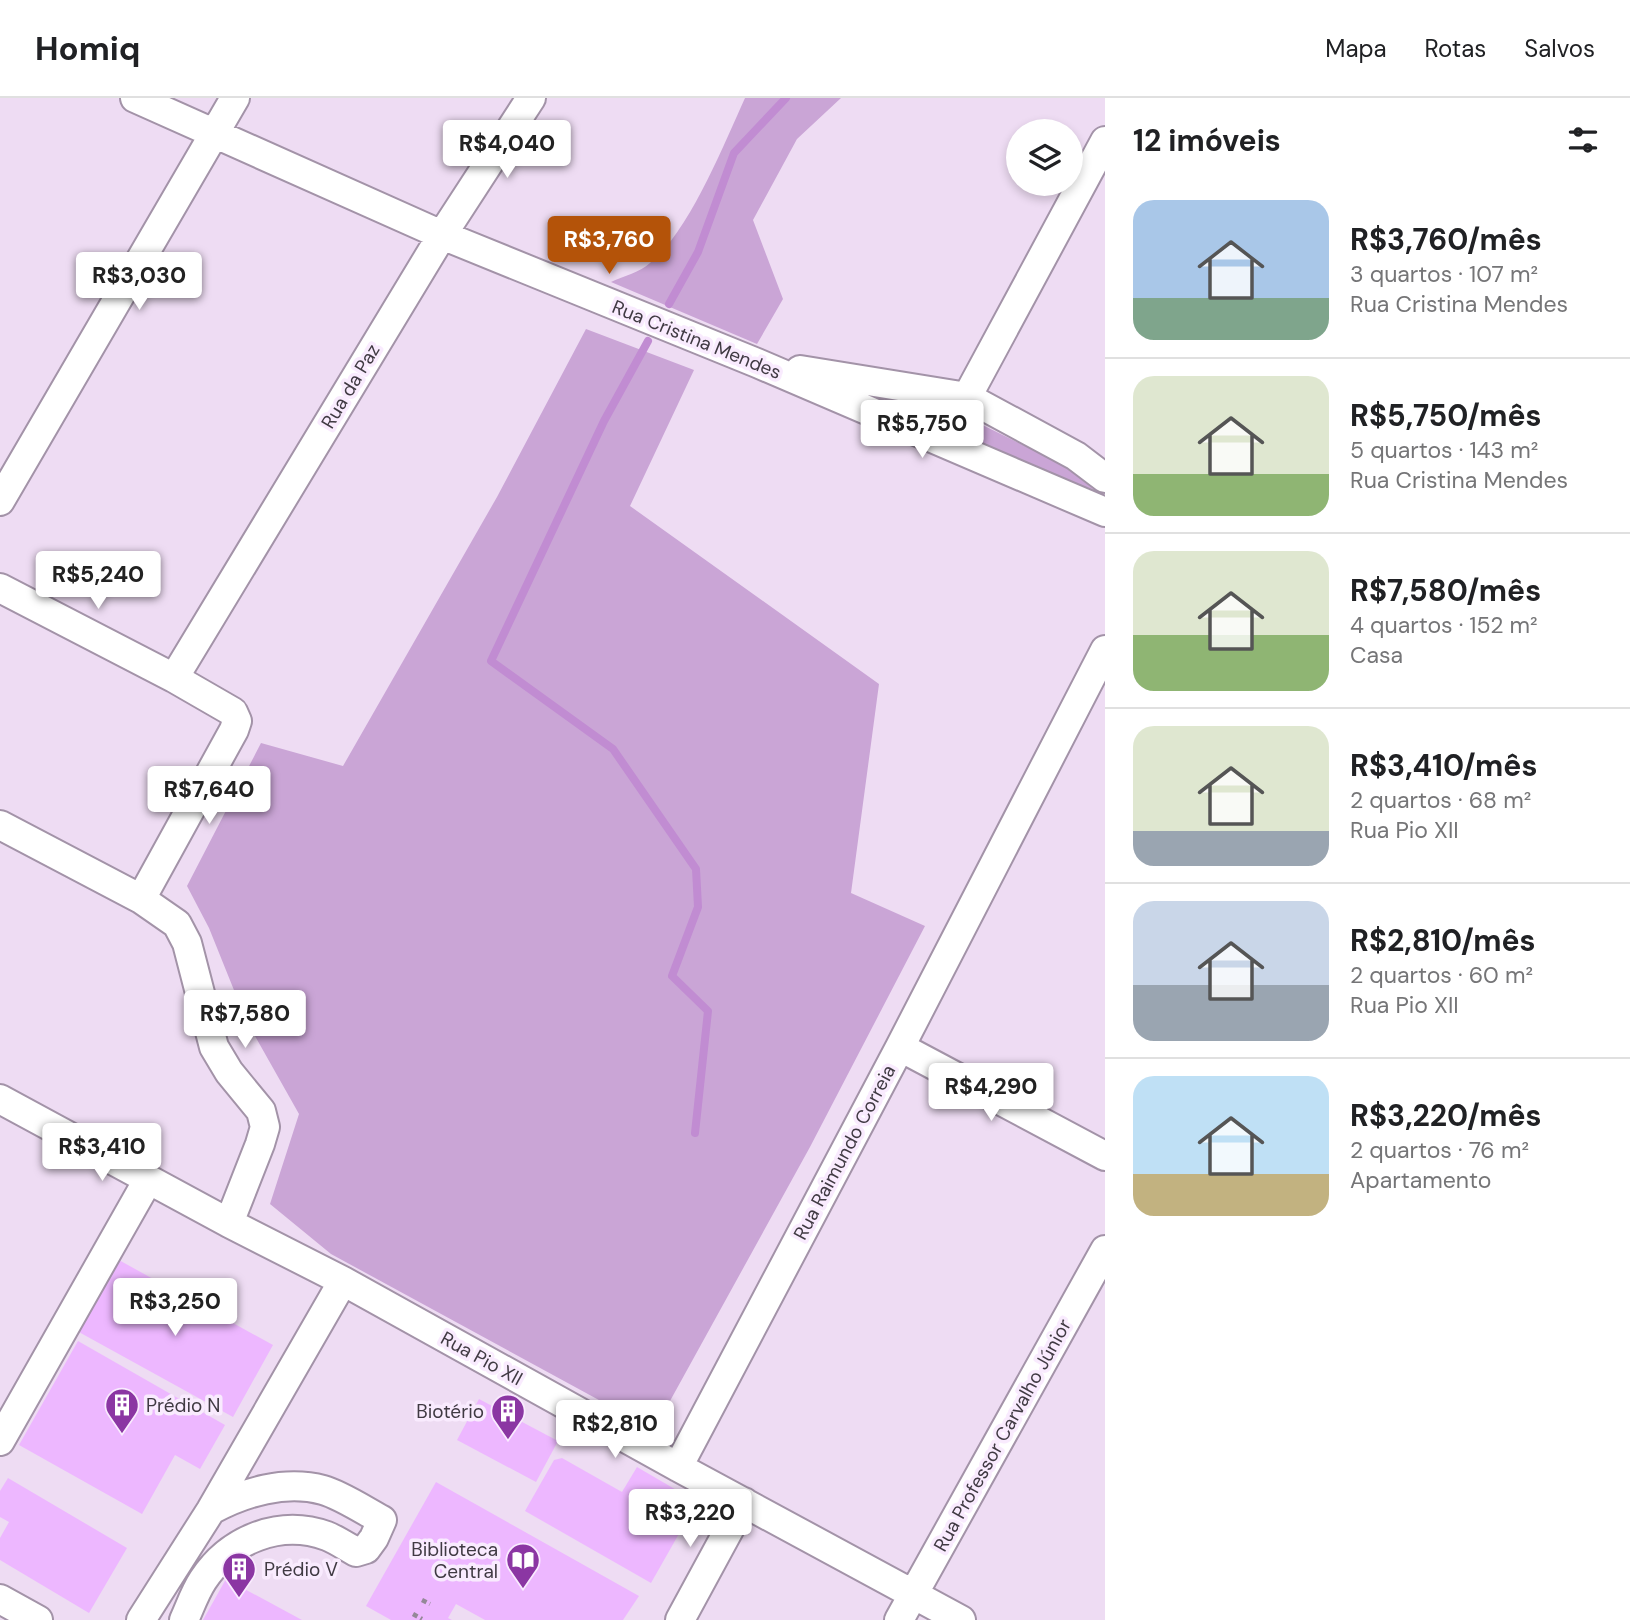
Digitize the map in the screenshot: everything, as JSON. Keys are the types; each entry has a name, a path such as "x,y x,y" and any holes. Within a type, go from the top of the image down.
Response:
{"street":[{"name":"Rua Cristina Mendes","path":"135,98 442,235 758,363 1105,512"},
{"path":"0,501 235,98"},
{"name":"Rua da Paz","path":"174,678 442,235 531,98"},
{"path":"967,397 1105,141"},
{"path":"758,363 967,397 1076,457 1105,478"},
{"path":"0,588 174,678 233,712 237,721 234,730 141,899"},
{"name":"Rua Raimundo Correia","path":"678,1467 900,1047 1105,650"},
{"path":"0,825 141,899 177,924 187,943 214,1047 229,1072 261,1111 265,1128 229,1223"},
{"path":"900,1047 1105,1156"},
{"name":"Rua Pio XII","path":"0,1099 229,1223 343,1281 961,1620"},
{"path":"0,1441 148,1180"},
{"name":"Rua Professor Carvalho Júnior","path":"899,1620 1105,1250"},
{"path":"141,1620 211,1510 343,1281"},
{"path":"184,1620 202,1581 224,1556 252,1538 280,1529 326,1536 356,1552 366,1549 382,1520 323,1490 278,1486 233,1498 211,1510"},
{"path":"680,1620 744,1502"},
{"path":"0,1599 38,1620"}],"path":[{"path":"422,1600 430,1604"},
{"path":"413,1614 422,1619"}],"shaded area":[{"path":"745,98 841,98 797,139 753,220 783,299 757,344 611,282 646,266 678,231 704,186"},
{"path":"586,329 694,370 630,506 879,684 851,893 925,926 810,1147 654,1430 331,1254 270,1204 299,1114 246,1020 209,928 187,886 261,743 343,766 497,497"},
{"path":"839,389 950,409 1060,463 1105,498"}],"building":[{"path":"117,1259 273,1345 233,1417 77,1331"},
{"name":"Prédio N","path":"78,1341 225,1425 200,1469 175,1455 142,1514 19,1445"},
{"name":"Biotério","path":"479,1399 558,1441 536,1482 457,1440"},
{"path":"562,1458 622,1492 637,1467 697,1502 651,1583 525,1511 554,1460"},
{"path":"8,1478 127,1548 89,1613 0,1560 0,1538 9,1522 0,1517 0,1491"},
{"path":"436,1482 639,1596 623,1620 485,1620 456,1604 448,1618 452,1620 391,1620 366,1606"},
{"name":"Prédio V","path":"226,1579 302,1620 203,1620"}],"waterway":[{"path":"669,304 698,252 734,153 786,98"},
{"path":"648,341 604,421 491,661 613,749 696,869 698,907 672,976 708,1011 695,1133"}],"place":[{"name":"Prédio N","path":"122,1435"},
{"name":"Biotério","path":"508,1441"},
{"name":"Biblioteca Central","path":"523,1590"},
{"name":"Prédio V","path":"239,1599"}]}
